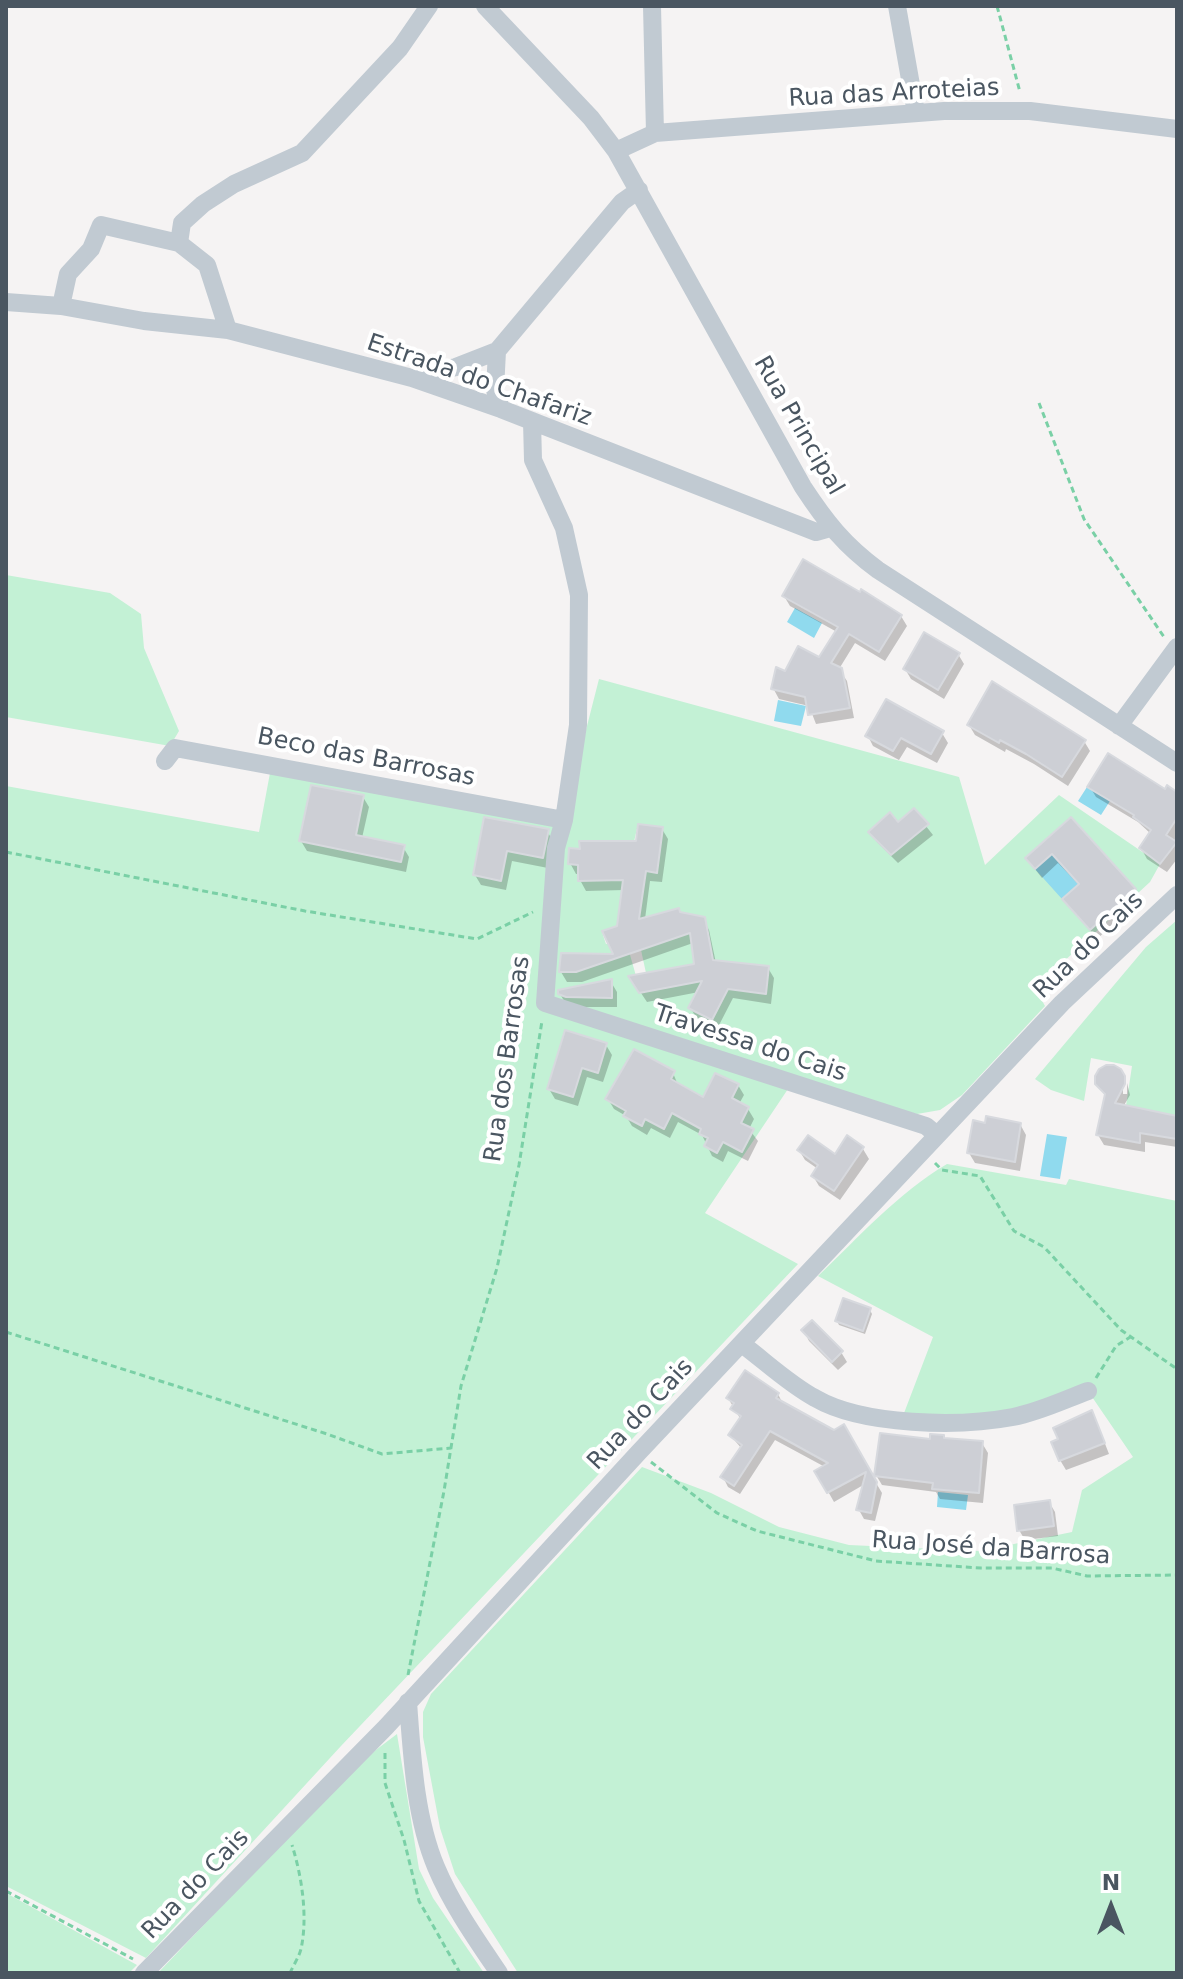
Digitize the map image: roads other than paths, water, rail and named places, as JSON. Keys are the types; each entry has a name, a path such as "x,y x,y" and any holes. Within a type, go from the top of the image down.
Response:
{"street":[{"path":"179,243 182,223 203,204 234,184 302,153 400,48 429,6"},
{"name":"Rua Principal","path":"485,6 591,118 616,151 795,473 830,528 852,551 878,570 1177,763"},
{"path":"652,6 655,133"},
{"path":"897,6 916,113"},
{"name":"Rua das Arroteias","path":"616,151 655,133 916,113 1023,111 1177,129"},
{"path":"412,378 456,367 497,351 622,202 639,190"},
{"path":"61,306 68,274 91,249 101,225 179,243 207,265 228,330"},
{"name":"Estrada do Chafariz","path":"6,302 61,306 144,321 228,330 412,378 501,409 816,532 830,528"},
{"path":"497,351 495,390 501,409"},
{"name":"Rua dos Barrosas","path":"532,421 533,460 564,528 579,595 578,725 564,820 556,848 545,1003"},
{"path":"1119,726 1176,650"},
{"name":"Beco das Barrosas","path":"165,761 175,748 564,820"},
{"name":"Rua do Cais","path":"146,1971 408,1702 1062,1003 1177,895"},
{"name":"Travessa do Cais","path":"545,1003 926,1126 937,1135"},
{"path":"742,1344 816,1399 855,1413 901,1421 953,1423 1013,1417 1044,1409 1088,1391"},
{"path":"408,1702 421,1811 435,1865 463,1919 499,1973"}],"water":[{"path":"795,608 822,623 814,638 787,622"},
{"path":"778,700 806,706 801,726 774,721"},
{"path":"1087,787 1110,801 1101,815 1078,801"},
{"path":"1052,854 1079,884 1062,899 1035,869"},
{"path":"1047,1134 1067,1137 1060,1179 1040,1176"},
{"path":"938,1492 968,1495 966,1510 937,1507"}]}
